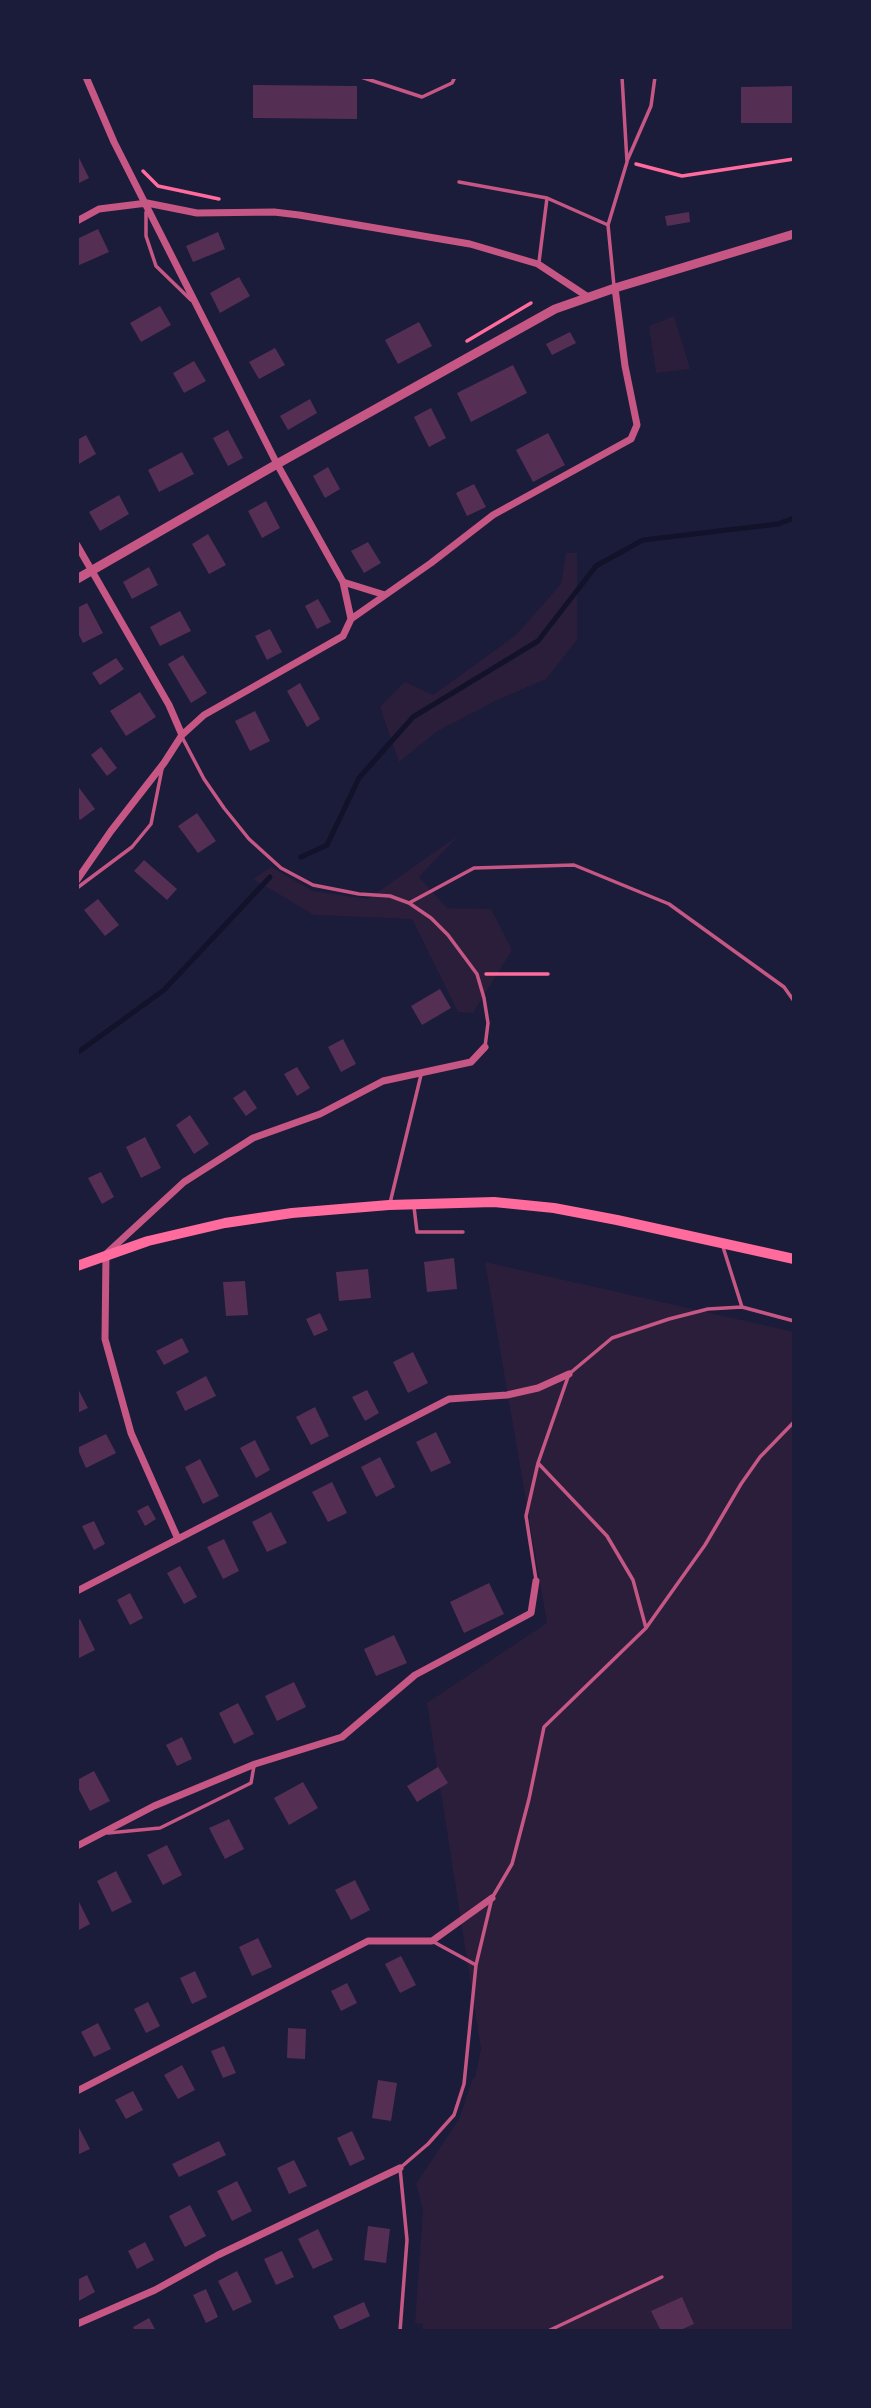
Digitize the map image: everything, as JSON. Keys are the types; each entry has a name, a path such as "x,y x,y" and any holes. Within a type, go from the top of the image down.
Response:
{"main road":[{"path":"77,1266 148,1241 225,1223 292,1213 389,1205 494,1202 554,1208 794,1259"}],"street":[{"path":"86,77 114,142 277,464 343,582 351,619"},
{"path":"77,221 99,209 147,203 197,213 274,212 299,215 470,244 538,264 587,297"},
{"path":"77,579 555,309 794,234"},
{"path":"77,880 181,735 204,715 343,636 351,619 493,515 631,439 637,425 625,366 615,288"},
{"path":"77,545 169,705 181,735"},
{"path":"343,582 385,595"},
{"path":"178,1539 131,1433 105,1339 106,1254 184,1182 253,1138 320,1114 383,1081 471,1062 485,1047"},
{"path":"77,1591 449,1399 507,1395 538,1388 569,1374"},
{"path":"77,1846 154,1806 255,1764 342,1737 415,1675 531,1613 536,1581"},
{"path":"77,2091 368,1941 432,1941 492,1898"},
{"path":"77,2324 155,2290 218,2255 400,2168"}],"lane":[{"path":"361,77 422,97 452,83 455,77"},
{"path":"622,77 627,162"},
{"path":"615,288 608,225 627,162 651,106 655,77"},
{"path":"459,182 547,198 608,225"},
{"path":"538,264 547,198"},
{"path":"147,203 146,236 156,266 198,306"},
{"path":"181,735 204,779 224,808 249,839 281,868 313,885 359,894 390,896 410,904 431,918 448,935 477,974 488,1023 485,1047"},
{"path":"77,888 132,847 151,824 163,763"},
{"path":"410,904 474,868 574,865 668,904 784,987 794,1001"},
{"path":"389,1205 422,1073"},
{"path":"413,1204 417,1232 463,1232"},
{"path":"722,1242 742,1307"},
{"path":"536,1581 526,1516 538,1463 569,1374 612,1338 708,1309 742,1307 794,1321"},
{"path":"400,2331 407,2240 400,2168 429,2144 454,2116 464,2084 477,1965 492,1898 512,1864 544,1727 646,1628 705,1545 741,1483 760,1457 794,1422"},
{"path":"538,1463 607,1536 633,1580 646,1628"},
{"path":"99,1834 160,1828 251,1783 255,1764"},
{"path":"432,1941 477,1965"},
{"path":"548,2331 662,2277"}],"path":[{"path":"627,162 682,176 794,159"},
{"path":"141,169 158,186 222,200"},
{"path":"477,974 548,974"}],"shaded area":[{"path":"674,316 690,369 656,373 649,326"},
{"path":"566,553 577,553 577,640 546,679 495,701 436,732 399,762 380,707 405,682 433,695 516,635 561,584"},
{"path":"459,835 419,877 447,908 491,909 512,950 473,1013 458,1012 412,919 314,915 253,879 271,867 313,891 368,899"},
{"path":"485,1262 794,1332 794,2331 422,2331 423,2324 415,2323 423,2210 416,2184 459,2119 475,2078 481,2049 427,1703 547,1623"}],"building":[{"path":"253,85 357,86 357,119 253,118"},
{"path":"794,86 794,123 741,123 741,87"},
{"path":"77,154 89,178 77,184"},
{"path":"689,212 690,222 667,226 665,216"},
{"path":"98,229 109,252 77,266 77,239"},
{"path":"218,232 225,249 193,262 186,246"},
{"path":"239,277 250,296 220,313 210,293"},
{"path":"160,306 171,325 141,342 130,323"},
{"path":"419,322 432,346 398,364 385,340"},
{"path":"570,332 576,343 552,355 546,344"},
{"path":"275,348 285,365 259,379 249,362"},
{"path":"194,361 206,381 184,393 173,373"},
{"path":"513,365 527,393 471,422 457,393"},
{"path":"310,399 317,413 288,430 280,416"},
{"path":"431,408 446,438 429,447 414,417"},
{"path":"228,430 243,458 228,466 213,438"},
{"path":"548,433 565,465 533,482 516,450"},
{"path":"86,435 96,454 77,465 77,440"},
{"path":"182,452 194,474 159,492 148,470"},
{"path":"328,467 340,489 325,498 313,476"},
{"path":"474,484 486,507 467,516 456,493"},
{"path":"119,495 129,514 100,531 89,512"},
{"path":"266,501 280,528 262,538 248,511"},
{"path":"208,534 226,565 209,574 192,544"},
{"path":"368,542 381,563 364,573 351,551"},
{"path":"149,567 158,585 132,599 123,582"},
{"path":"318,599 331,622 317,629 305,606"},
{"path":"87,603 103,633 83,643 77,631 77,608"},
{"path":"180,611 191,631 160,646 150,627"},
{"path":"270,629 282,652 267,660 255,636"},
{"path":"183,655 207,693 191,703 168,664"},
{"path":"116,658 124,669 100,685 92,673"},
{"path":"300,683 320,719 307,727 287,691"},
{"path":"140,692 156,717 126,736 110,711"},
{"path":"255,711 270,741 250,751 235,721"},
{"path":"101,747 117,768 107,776 91,755"},
{"path":"77,785 95,809 80,820 77,815"},
{"path":"197,813 216,841 198,853 178,826"},
{"path":"144,860 177,889 167,900 134,871"},
{"path":"98,899 119,925 105,936 84,910"},
{"path":"440,989 451,1008 422,1025 411,1006"},
{"path":"343,1039 356,1064 341,1072 328,1047"},
{"path":"297,1067 310,1088 297,1096 284,1074"},
{"path":"245,1090 257,1108 246,1116 233,1098"},
{"path":"190,1115 209,1144 194,1154 176,1125"},
{"path":"145,1137 161,1168 141,1178 126,1147"},
{"path":"101,1172 114,1197 102,1204 88,1178"},
{"path":"454,1258 457,1289 427,1292 424,1262"},
{"path":"368,1269 371,1298 339,1301 336,1272"},
{"path":"245,1281 248,1315 226,1316 223,1282"},
{"path":"320,1313 328,1330 314,1336 306,1319"},
{"path":"182,1338 189,1352 164,1365 156,1351"},
{"path":"413,1352 428,1383 408,1393 393,1362"},
{"path":"206,1376 216,1396 185,1411 176,1392"},
{"path":"77,1387 88,1408 77,1413"},
{"path":"367,1390 379,1413 365,1421 352,1397"},
{"path":"315,1407 329,1436 311,1445 296,1417"},
{"path":"436,1432 451,1463 431,1472 416,1442"},
{"path":"106,1434 116,1453 86,1468 77,1448"},
{"path":"255,1440 270,1470 256,1478 240,1448"},
{"path":"380,1457 395,1487 376,1497 361,1467"},
{"path":"200,1459 219,1496 203,1504 185,1467"},
{"path":"332,1482 347,1513 328,1522 312,1492"},
{"path":"148,1505 156,1519 145,1526 137,1511"},
{"path":"271,1512 287,1543 267,1552 252,1522"},
{"path":"94,1521 105,1544 94,1550 82,1526"},
{"path":"224,1539 239,1571 223,1579 207,1547"},
{"path":"180,1566 197,1597 184,1604 167,1573"},
{"path":"489,1583 504,1614 464,1633 450,1602"},
{"path":"130,1593 143,1618 130,1625 117,1600"},
{"path":"80,1619 95,1650 77,1659 77,1621"},
{"path":"394,1635 407,1663 376,1676 364,1649"},
{"path":"294,1682 306,1707 277,1721 265,1696"},
{"path":"238,1703 254,1734 234,1744 219,1713"},
{"path":"182,1737 192,1759 177,1766 166,1745"},
{"path":"438,1767 448,1783 417,1802 407,1786"},
{"path":"94,1771 110,1801 90,1811 77,1786 77,1780"},
{"path":"303,1782 318,1808 289,1825 274,1798"},
{"path":"229,1819 244,1849 225,1859 209,1828"},
{"path":"167,1845 182,1875 163,1885 147,1855"},
{"path":"116,1871 132,1902 112,1912 97,1881"},
{"path":"355,1880 370,1910 351,1920 335,1890"},
{"path":"77,1898 90,1924 77,1931"},
{"path":"258,1938 272,1967 252,1976 239,1947"},
{"path":"401,1956 416,1985 400,1993 385,1964"},
{"path":"195,1971 207,1997 192,2004 180,1978"},
{"path":"347,1983 357,2003 341,2011 331,1991"},
{"path":"148,2002 160,2026 146,2033 134,2009"},
{"path":"98,2023 111,2049 94,2057 81,2032"},
{"path":"288,2028 306,2029 305,2059 287,2058"},
{"path":"224,2046 236,2073 223,2078 211,2051"},
{"path":"182,2065 195,2090 178,2099 164,2075"},
{"path":"378,2080 397,2083 391,2121 372,2118"},
{"path":"133,2091 143,2110 126,2119 115,2100"},
{"path":"77,2124 90,2149 77,2155"},
{"path":"352,2131 365,2159 350,2166 337,2138"},
{"path":"219,2141 226,2155 179,2177 172,2164"},
{"path":"294,2160 307,2186 289,2194 277,2168"},
{"path":"237,2181 252,2211 232,2221 217,2191"},
{"path":"190,2205 206,2236 185,2247 169,2216"},
{"path":"368,2226 390,2229 386,2263 364,2260"},
{"path":"318,2229 333,2260 313,2269 298,2239"},
{"path":"145,2242 154,2260 137,2269 128,2251"},
{"path":"282,2251 294,2277 276,2285 264,2259"},
{"path":"237,2271 252,2302 233,2311 218,2281"},
{"path":"87,2275 95,2292 77,2302 77,2280"},
{"path":"206,2289 218,2317 206,2323 193,2295"},
{"path":"682,2297 694,2324 678,2331 661,2331 651,2311"},
{"path":"364,2302 370,2316 340,2330 333,2316"},
{"path":"149,2318 156,2331 135,2331 133,2327"}],"waterway":[{"path":"301,857 327,845 359,778 413,717 538,641 596,566 643,540 778,524 794,518"},
{"path":"77,1053 164,990 270,877"}]}
